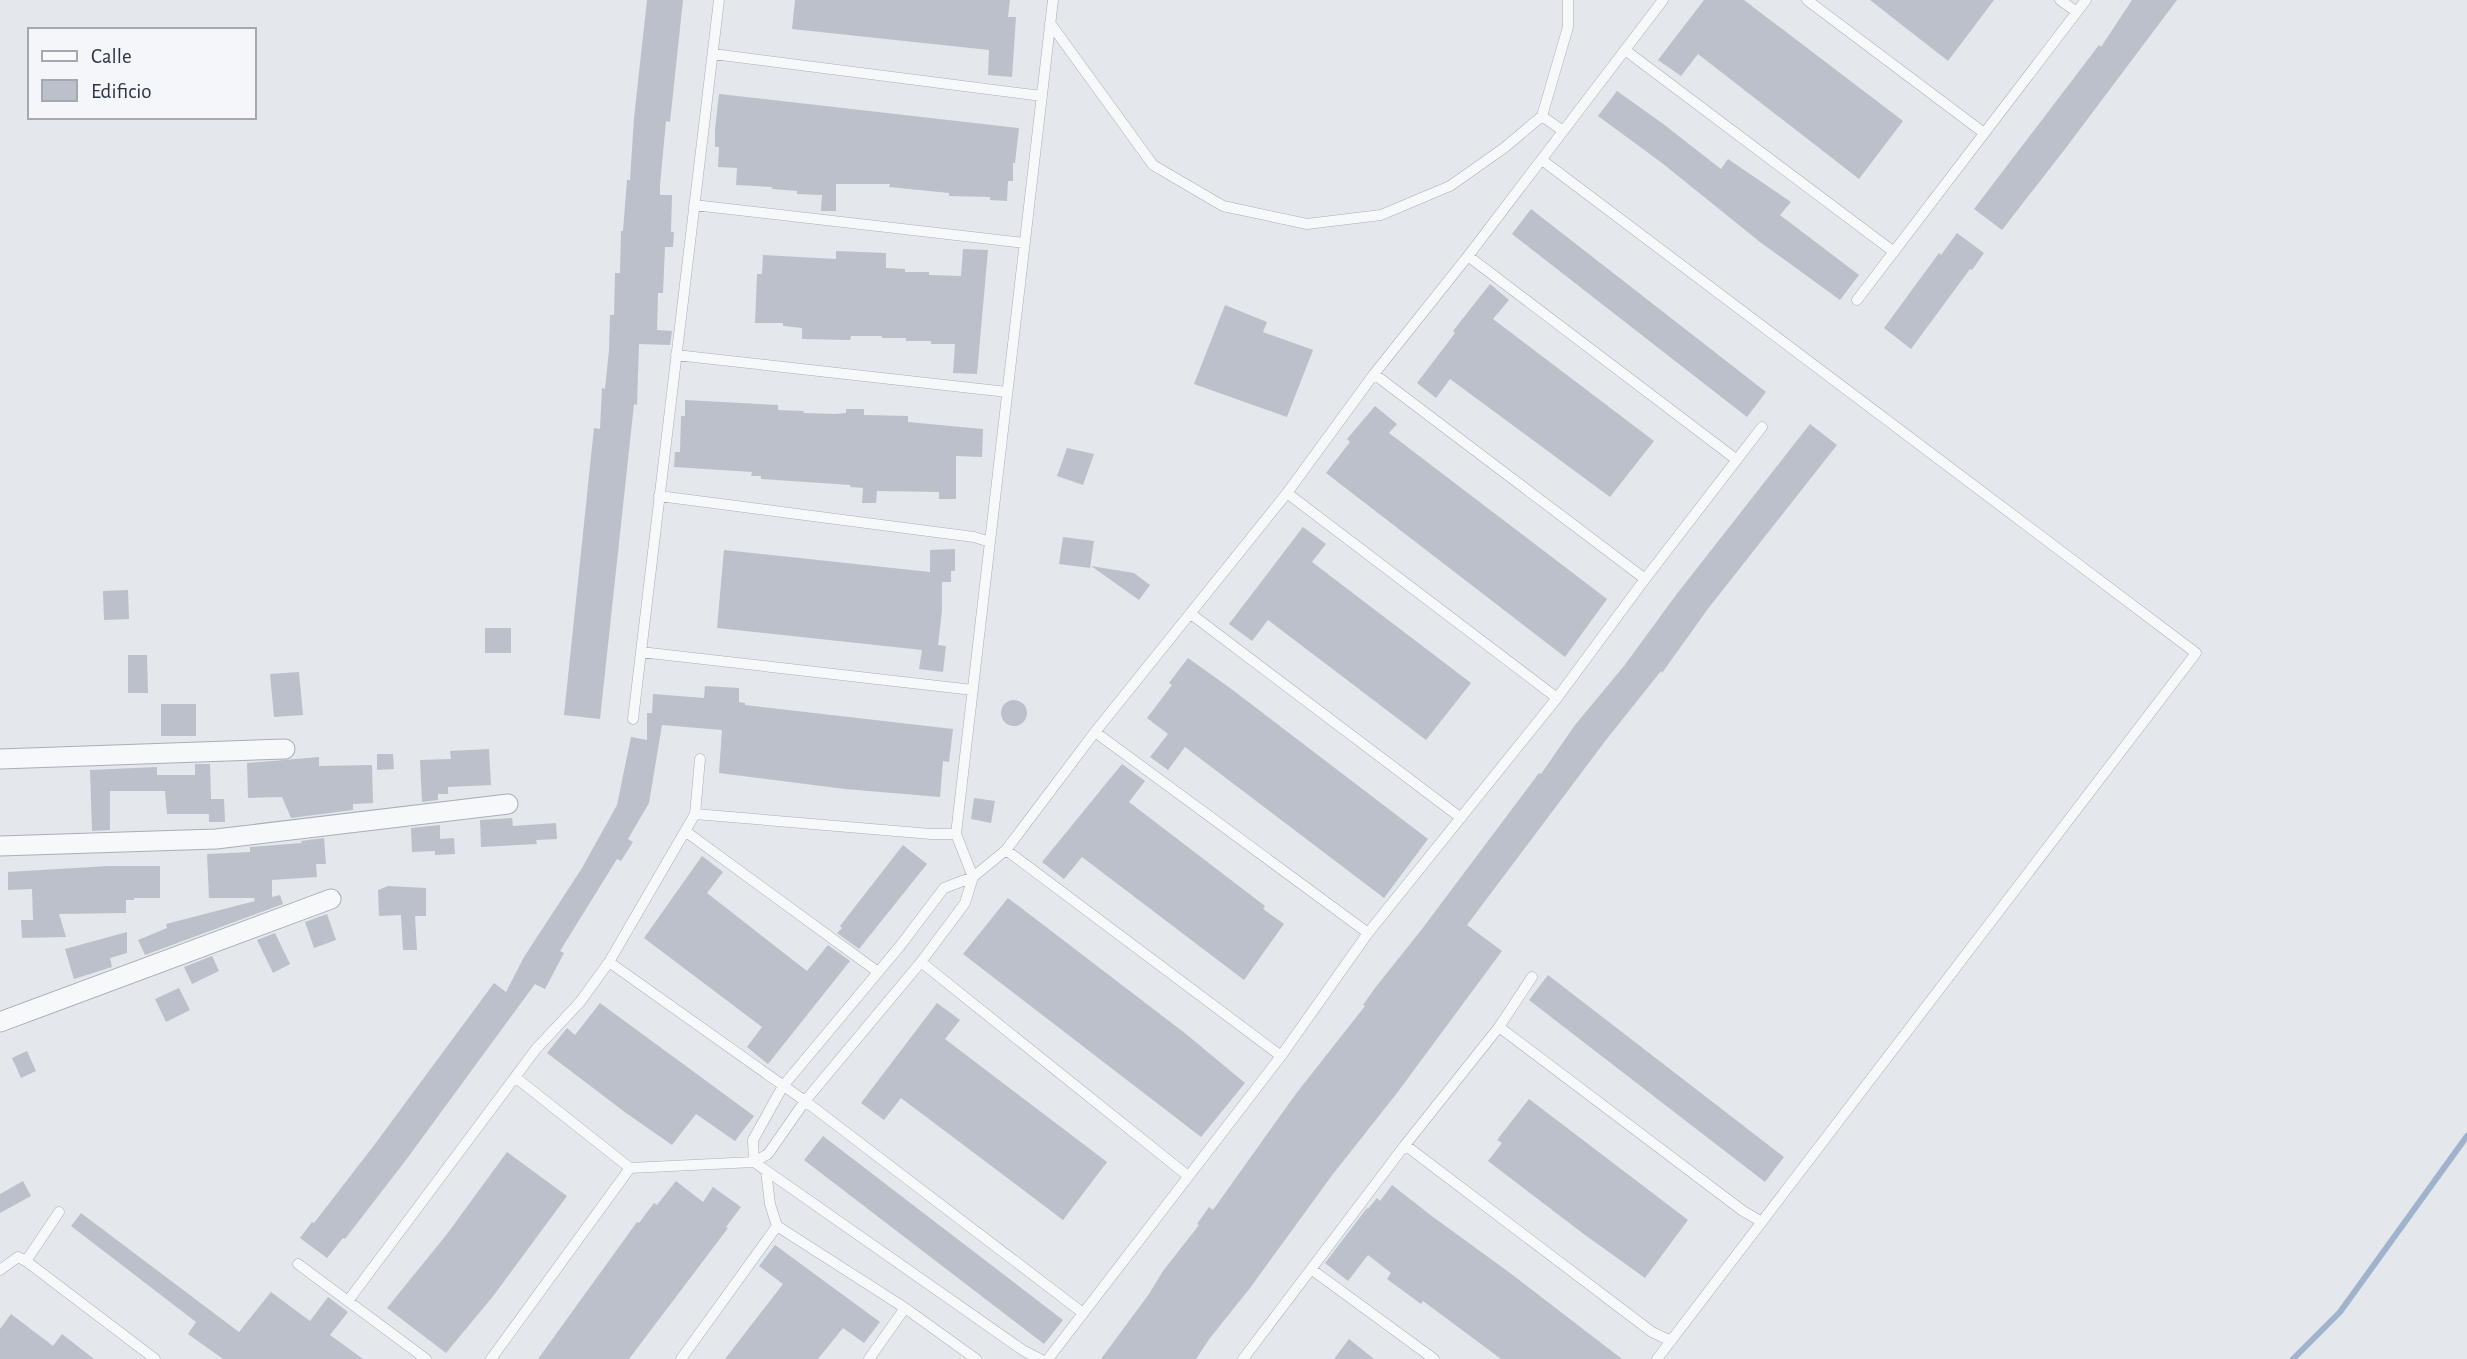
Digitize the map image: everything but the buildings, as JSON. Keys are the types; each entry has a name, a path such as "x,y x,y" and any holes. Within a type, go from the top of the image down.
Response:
{"street":[{"path":"0,759 285,749"},
{"path":"0,846 216,839 508,804"},
{"path":"0,1022 331,899"}],"lane":[{"path":"633,719 719,0"},
{"path":"515,1077 630,1168 754,1162 768,1154 805,1101 921,962 965,903 973,877 956,834 1053,0"},
{"path":"1050,23 1153,165 1223,206 1307,224 1381,215 1450,186 1504,148 1542,116 1568,27 1569,0"},
{"path":"754,1162 753,1140 783,1086 944,888 973,877 1006,850 1094,732 1287,493 1374,374 1468,256 1663,0"},
{"path":"1807,0 1984,133"},
{"path":"2060,0 2077,12"},
{"path":"1857,300 2086,0"},
{"path":"1625,50 1894,252"},
{"path":"712,54 1042,96"},
{"path":"1542,116 1563,131"},
{"path":"1542,160 2196,653 1657,1359"},
{"path":"695,205 1025,243"},
{"path":"1468,256 1737,460"},
{"path":"677,355 1007,392"},
{"path":"1374,374 1645,579"},
{"path":"1048,1359 1281,1056 1368,933 1557,698 1762,427"},
{"path":"1287,493 1557,698"},
{"path":"659,496 974,537 990,542"},
{"path":"1191,614 1461,818"},
{"path":"641,652 973,690"},
{"path":"1094,732 1368,933"},
{"path":"348,1301 536,1049 580,1002 609,962 695,814 701,759"},
{"path":"695,814 956,834"},
{"path":"685,831 878,972"},
{"path":"1006,850 1281,1056"},
{"path":"609,962 805,1101 1083,1313"},
{"path":"921,962 1188,1176"},
{"path":"1243,1359 1405,1145 1499,1027 1532,977"},
{"path":"1499,1027 1743,1211 1762,1222"},
{"path":"1405,1145 1652,1332 1671,1341"},
{"path":"754,1162 1024,1350 1041,1359"},
{"path":"491,1359 630,1168"},
{"path":"766,1171 770,1204 777,1226 905,1308 975,1359"},
{"path":"26,1262 59,1212"},
{"path":"681,1359 777,1226"},
{"path":"0,1270 18,1257 155,1359"},
{"path":"298,1264 426,1359"},
{"path":"1311,1269 1434,1359"},
{"path":"869,1359 905,1308"}],"waterway":[{"path":"2293,1359 2340,1312 2467,1136"}]}
